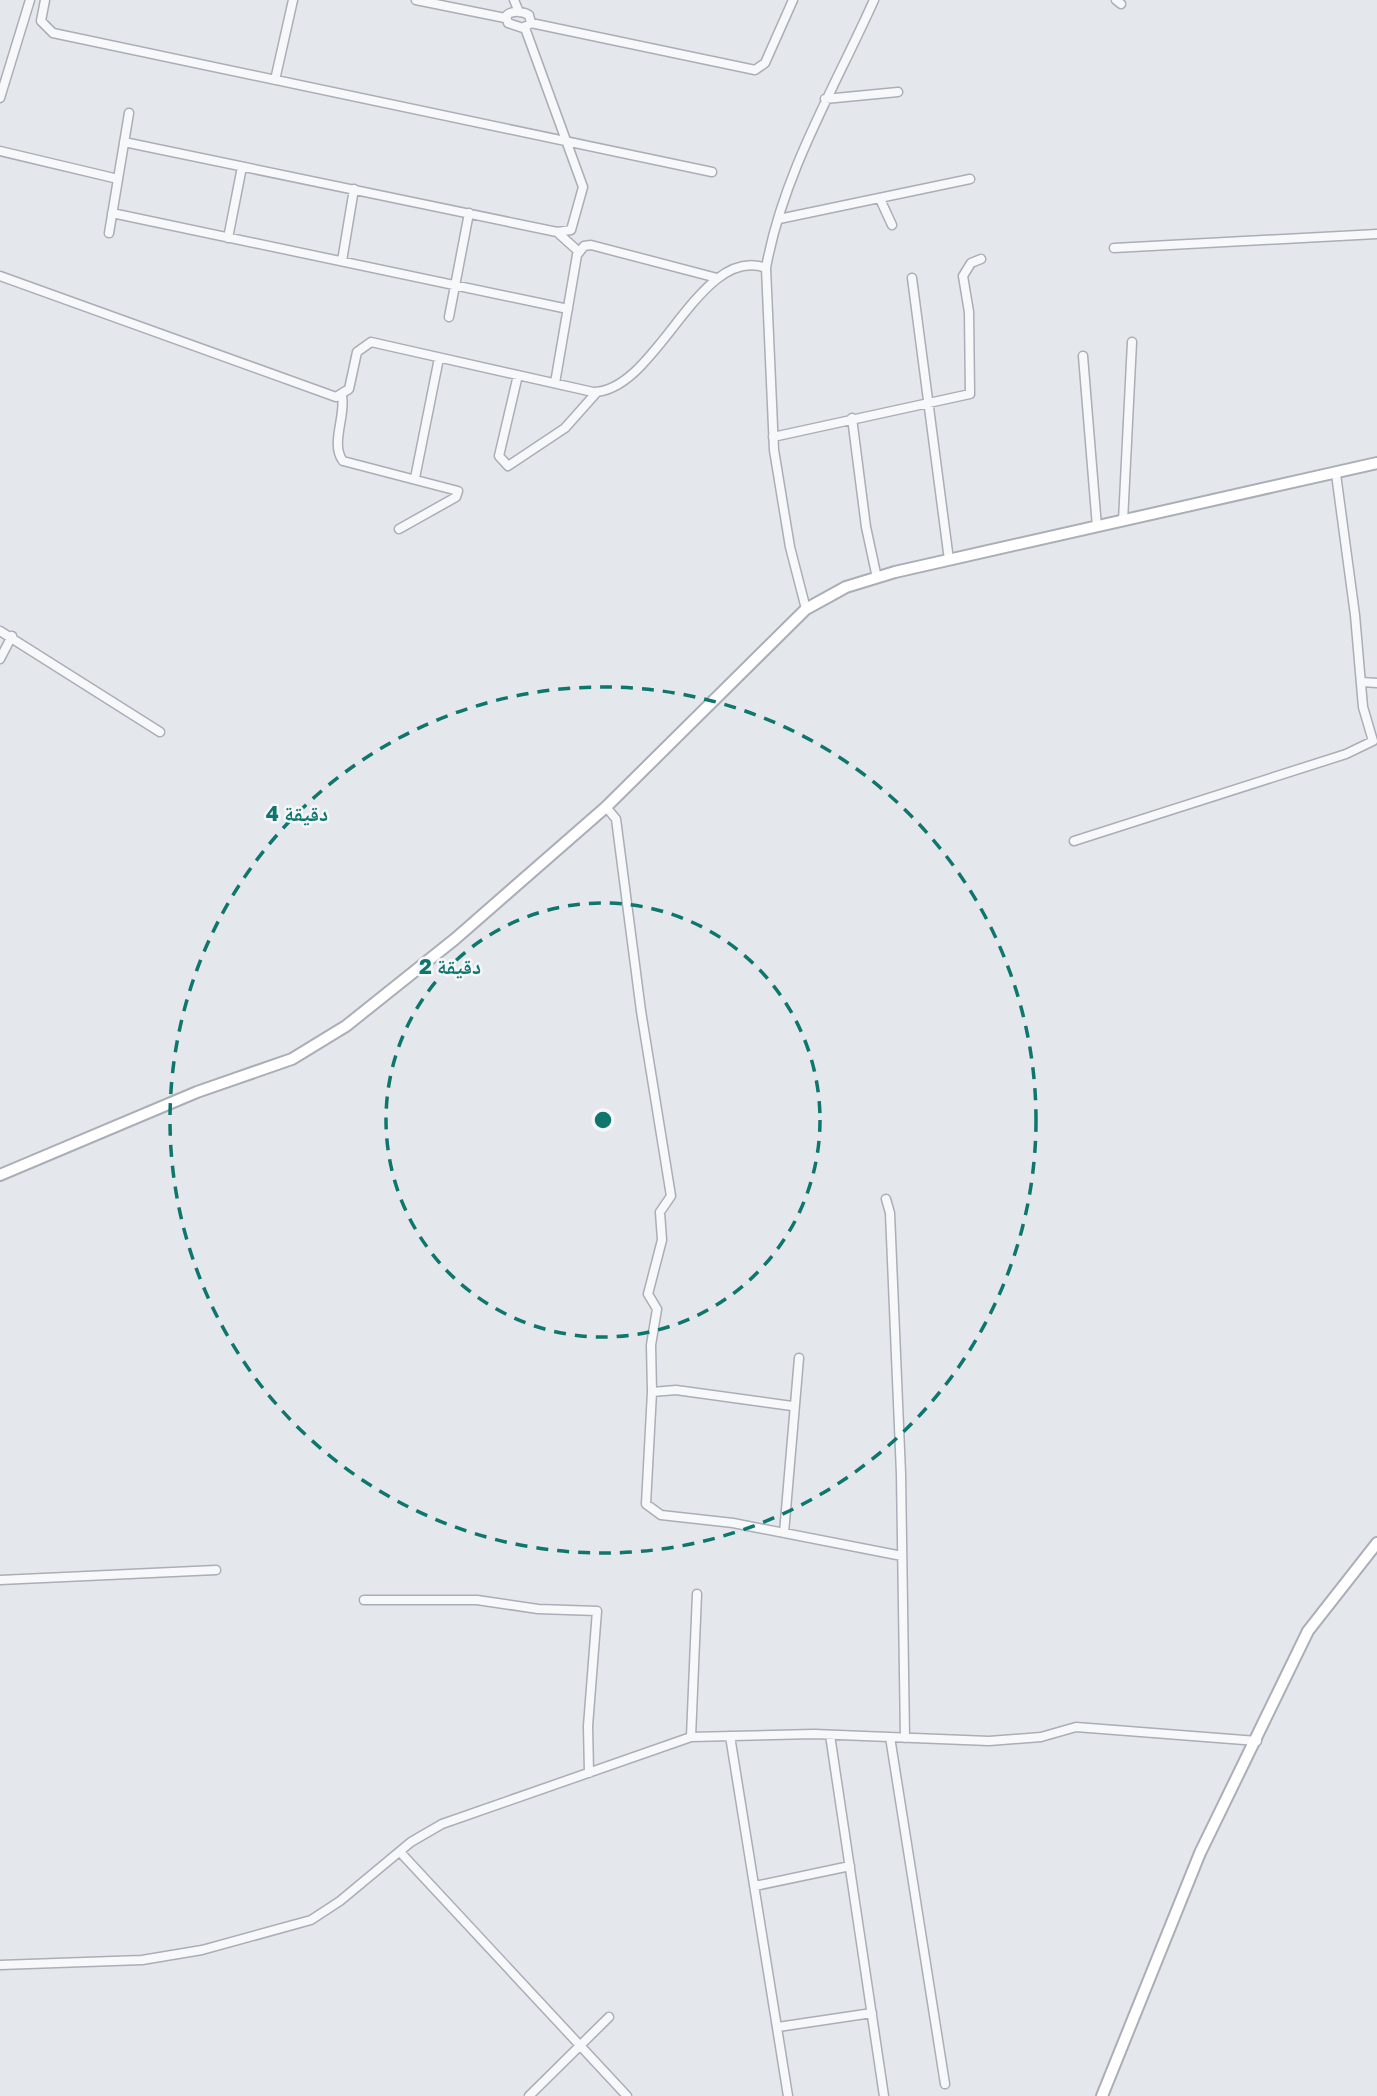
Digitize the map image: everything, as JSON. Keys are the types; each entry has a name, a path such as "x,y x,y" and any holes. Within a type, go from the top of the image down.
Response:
{"street":[{"path":"0,98 30,0"},
{"path":"45,0 40,17 49,31 712,172"},
{"path":"275,80 293,0"},
{"path":"416,0 505,18 508,23 755,70 765,64 793,0"},
{"path":"514,0 519,12"},
{"path":"806,609 790,547 773,437 766,268 779,219 825,99 874,0"},
{"path":"124,142 557,232 571,230 583,187 528,25 529,15 508,13 505,18"},
{"path":"825,99 898,92"},
{"path":"109,233 129,113"},
{"path":"0,151 118,179"},
{"path":"228,238 242,167"},
{"path":"779,219 971,179"},
{"path":"342,261 354,189"},
{"path":"880,199 892,225"},
{"path":"112,213 568,309"},
{"path":"449,317 469,214"},
{"path":"557,232 579,251"},
{"path":"1114,248 1377,234"},
{"path":"555,383 579,251 591,244 717,278"},
{"path":"773,437 970,394 969,312 963,276 971,263 981,259"},
{"path":"0,276 333,397 342,396 350,386 357,352 364,344 375,342 439,359 597,392 611,388 637,366 729,268 744,264 766,268"},
{"path":"912,278 949,560"},
{"path":"1123,522 1132,342"},
{"path":"1083,356 1097,527"},
{"path":"415,478 439,359"},
{"path":"518,375 499,456 508,466 565,428 597,392"},
{"path":"342,396 344,414 338,448 340,457 347,463 454,487 459,494 399,529"},
{"path":"852,418 866,527 877,578"},
{"path":"0,1175 312,1048 346,1026 435,955 606,807 806,609 846,587 949,560 1377,463"},
{"path":"1074,841 1369,744 1373,736 1363,707 1336,474"},
{"path":"0,631 12,636 160,732"},
{"path":"0,659 12,636"},
{"path":"1362,682 1377,683"},
{"path":"606,807 616,819 643,1024 671,1196 660,1212 662,1240 648,1294 657,1309 651,1345 652,1392 646,1504 661,1515 784,1533 902,1556"},
{"path":"886,1199 890,1213 902,1556 905,1738"},
{"path":"784,1533 792,1406 799,1358"},
{"path":"652,1392 676,1390 792,1406"},
{"path":"1102,2096 1200,1853 1308,1631 1377,1543"},
{"path":"0,1580 216,1570"},
{"path":"691,1737 696,1594"},
{"path":"364,1600 477,1600 538,1609 597,1611 588,1726 589,1773"},
{"path":"0,1965 142,1960 202,1950 311,1920 340,1901 400,1852 442,1824 691,1737 830,1735 1002,1740 1041,1737 1076,1727 1256,1741"},
{"path":"830,1735 884,2096"},
{"path":"730,1736 788,2096"},
{"path":"890,1737 945,2084"},
{"path":"400,1852 627,2096"},
{"path":"755,1886 850,1866"},
{"path":"778,2027 872,2013"},
{"path":"528,2096 609,2017"}]}
